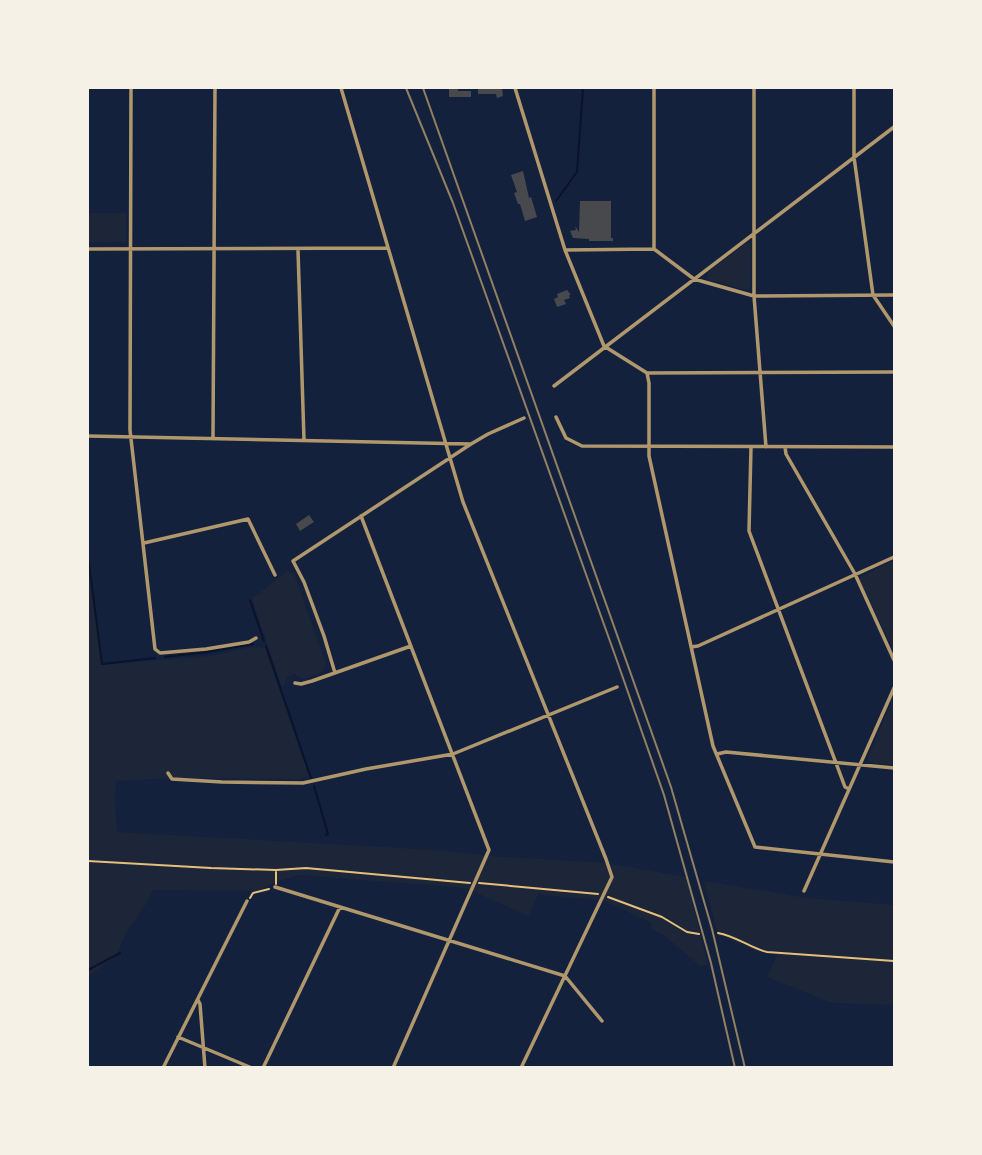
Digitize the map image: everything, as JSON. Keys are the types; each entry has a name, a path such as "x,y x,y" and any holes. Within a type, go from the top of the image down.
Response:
{"street":[{"path":"131,88 131,437 155,649 160,653 206,649 249,642 256,638"},
{"path":"213,438 215,88"},
{"path":"341,88 463,502 612,877 521,1068"},
{"path":"515,88 565,250 604,346 647,373 894,372"},
{"path":"654,88 654,249"},
{"path":"754,88 754,296 766,447"},
{"path":"854,88 854,157 873,295 894,326"},
{"path":"554,386 894,127"},
{"path":"88,249 388,248"},
{"path":"298,249 304,440"},
{"path":"565,250 654,249 694,279 754,296 894,295"},
{"path":"647,373 648,446 713,746 755,847 894,862"},
{"path":"556,417 566,438 579,445 894,447"},
{"path":"335,673 307,589 293,561 471,444 524,418"},
{"path":"88,436 471,444"},
{"path":"751,447 749,531 845,787 849,789"},
{"path":"785,447 786,454 855,574 894,660"},
{"path":"361,516 488,848 393,1068"},
{"path":"144,544 248,519 275,575"},
{"path":"691,647 894,557"},
{"path":"295,683 301,684 411,646"},
{"path":"168,773 172,779 206,782 303,783 453,754 617,687"},
{"path":"804,891 894,688"},
{"path":"717,754 726,752 894,768"},
{"path":"275,887 565,976 601,1021"},
{"path":"163,1068 247,901"},
{"path":"263,1068 340,907"},
{"path":"198,1000 205,1068"},
{"path":"178,1037 252,1068"}],"path":[{"path":"88,860 211,868 306,868 598,894"},
{"path":"247,901 253,893 275,887 276,870"},
{"path":"607,897 662,917 687,932 699,934"},
{"path":"718,933 734,937 756,950 768,952 894,961"}],"shaded area":[{"path":"88,213 126,213 126,242 88,242"},
{"path":"746,243 751,245 750,288 745,290 708,279 708,272"},
{"path":"88,537 101,665 211,656 253,647 265,648 309,777 116,781 117,832 436,850 605,863 686,877 708,965 700,966 665,936 651,928 652,923 602,900 539,893 528,916 466,888 300,875 257,891 153,890 126,933 116,957 88,976"},
{"path":"894,560 894,651 859,578"},
{"path":"287,571 294,574 326,664 323,672 303,679 294,674 287,677 282,687 252,599"},
{"path":"894,696 894,765 869,762 868,757"},
{"path":"704,881 807,898 894,905 894,1005 832,1003 767,977 777,955 755,951 718,935"}],"building":[{"path":"449,88 471,91 471,97 449,97"},
{"path":"478,88 502,88 503,96 497,98 496,94 478,94"},
{"path":"523,171 529,198 531,197 537,217 525,221 514,193 517,192 511,175"},
{"path":"580,201 611,201 613,241 573,238 570,231 576,230 575,226 579,232"},
{"path":"567,290 570,298 564,300 566,304 557,307 554,299 558,297 557,294"},
{"path":"309,515 314,522 300,531 296,524"}],"waterway":[{"path":"556,201 577,172 583,88"},
{"path":"88,556 102,664 155,658"},
{"path":"250,600 264,641"},
{"path":"165,657 253,644"},
{"path":"266,646 311,778"},
{"path":"314,786 328,834 326,835"},
{"path":"88,970 120,953"}],"tram line":[{"path":"406,88 453,203 664,795 711,963 735,1068"}],"railway":[{"path":"423,88 671,787 712,929 745,1068"}]}
